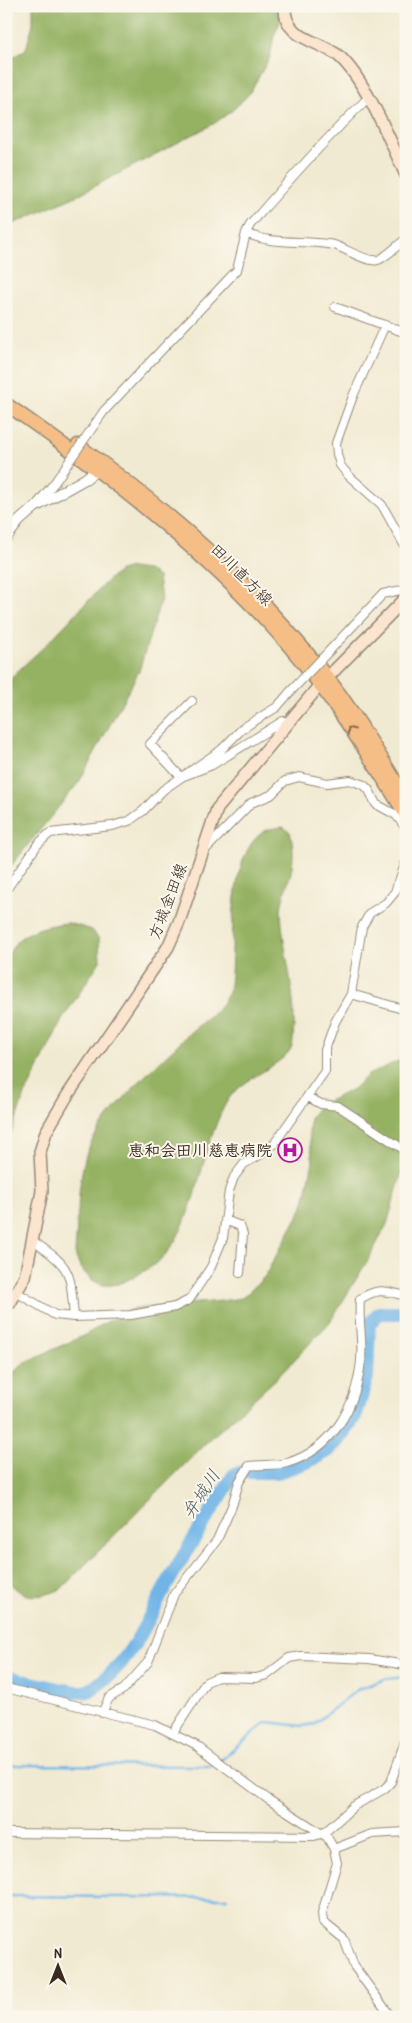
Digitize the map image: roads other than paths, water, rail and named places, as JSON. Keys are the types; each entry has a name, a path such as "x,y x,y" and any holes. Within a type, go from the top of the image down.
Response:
{"main road":[{"path":"285,6 285,18 289,26 308,41 339,56 350,68 368,98 406,175"},
{"name":"田川直方線","path":"6,395 182,527 241,581 323,682 406,798"},
{"name":"田川直方線","path":"6,404 101,467"},
{"name":"方城金田線","path":"6,1306 25,1277 42,1191 40,1152 46,1132 67,1096 168,947 180,922 217,809 323,682 406,598"},
{"name":"田川直方線","path":"323,682 406,815"}],"street":[{"path":"6,538 55,482 104,411 237,270 246,233 250,225 302,164 368,98"},
{"path":"246,233 256,238 338,246 370,260 378,260 406,239"},
{"path":"334,307 406,333"},
{"path":"386,325 353,396 336,443 336,454 340,465 348,475 382,504 406,548"},
{"path":"35,507 85,480 101,467"},
{"path":"6,890 38,844 50,833 112,826 129,821 143,811 163,790 221,750 244,728 276,707 383,594 406,589"},
{"path":"181,777 150,744 192,701"},
{"path":"181,777 212,765 283,721 289,722"},
{"path":"203,851 251,803 271,795 285,781 300,777 327,783 350,780 364,785 369,790 376,804 396,815 406,828"},
{"path":"16,1292 55,1315 74,1317 131,1315 175,1307 189,1300 211,1267 223,1238 229,1191 234,1177 244,1164 274,1144 325,1071 325,1050 335,1022 350,994 362,927 370,914 386,903 395,892 406,862"},
{"path":"350,994 406,1010"},
{"path":"308,1097 321,1104 338,1106 406,1151"},
{"path":"226,1220 240,1226 243,1234 240,1273"},
{"path":"33,1241 58,1258 67,1270 72,1289 74,1317"},
{"path":"102,1713 109,1698 124,1689 148,1662 174,1594 217,1540 232,1506 239,1482 249,1466 286,1463 311,1453 332,1436 345,1417 355,1390 361,1359 360,1300 374,1291 382,1290 406,1296"},
{"path":"173,1733 206,1682 218,1677 256,1678 267,1675 289,1658 301,1656 369,1659 406,1665"},
{"path":"6,1688 155,1725 173,1733 197,1746 269,1800 324,1833 337,1858 336,1870 322,1913 323,1922 344,1939 354,1966 391,2017"},
{"path":"6,1834 314,1836 324,1833 354,1806 384,1789 391,1782 406,1738"},
{"path":"334,1849 372,1834 406,1832"}],"waterway":[{"name":"弁城川","path":"6,1677 61,1690 82,1692 91,1690 118,1667 135,1644 178,1566 234,1475 242,1472 277,1472 307,1462 328,1451 342,1436 356,1414 367,1377 369,1324 379,1313 406,1313"},
{"path":"6,1765 210,1766 221,1760 267,1722 302,1726 314,1724 357,1690 385,1679 406,1677"},
{"path":"6,1896 227,1898"}],"place":[{"name":"恵和会田川慈恵病院","path":"290,1150"}]}
